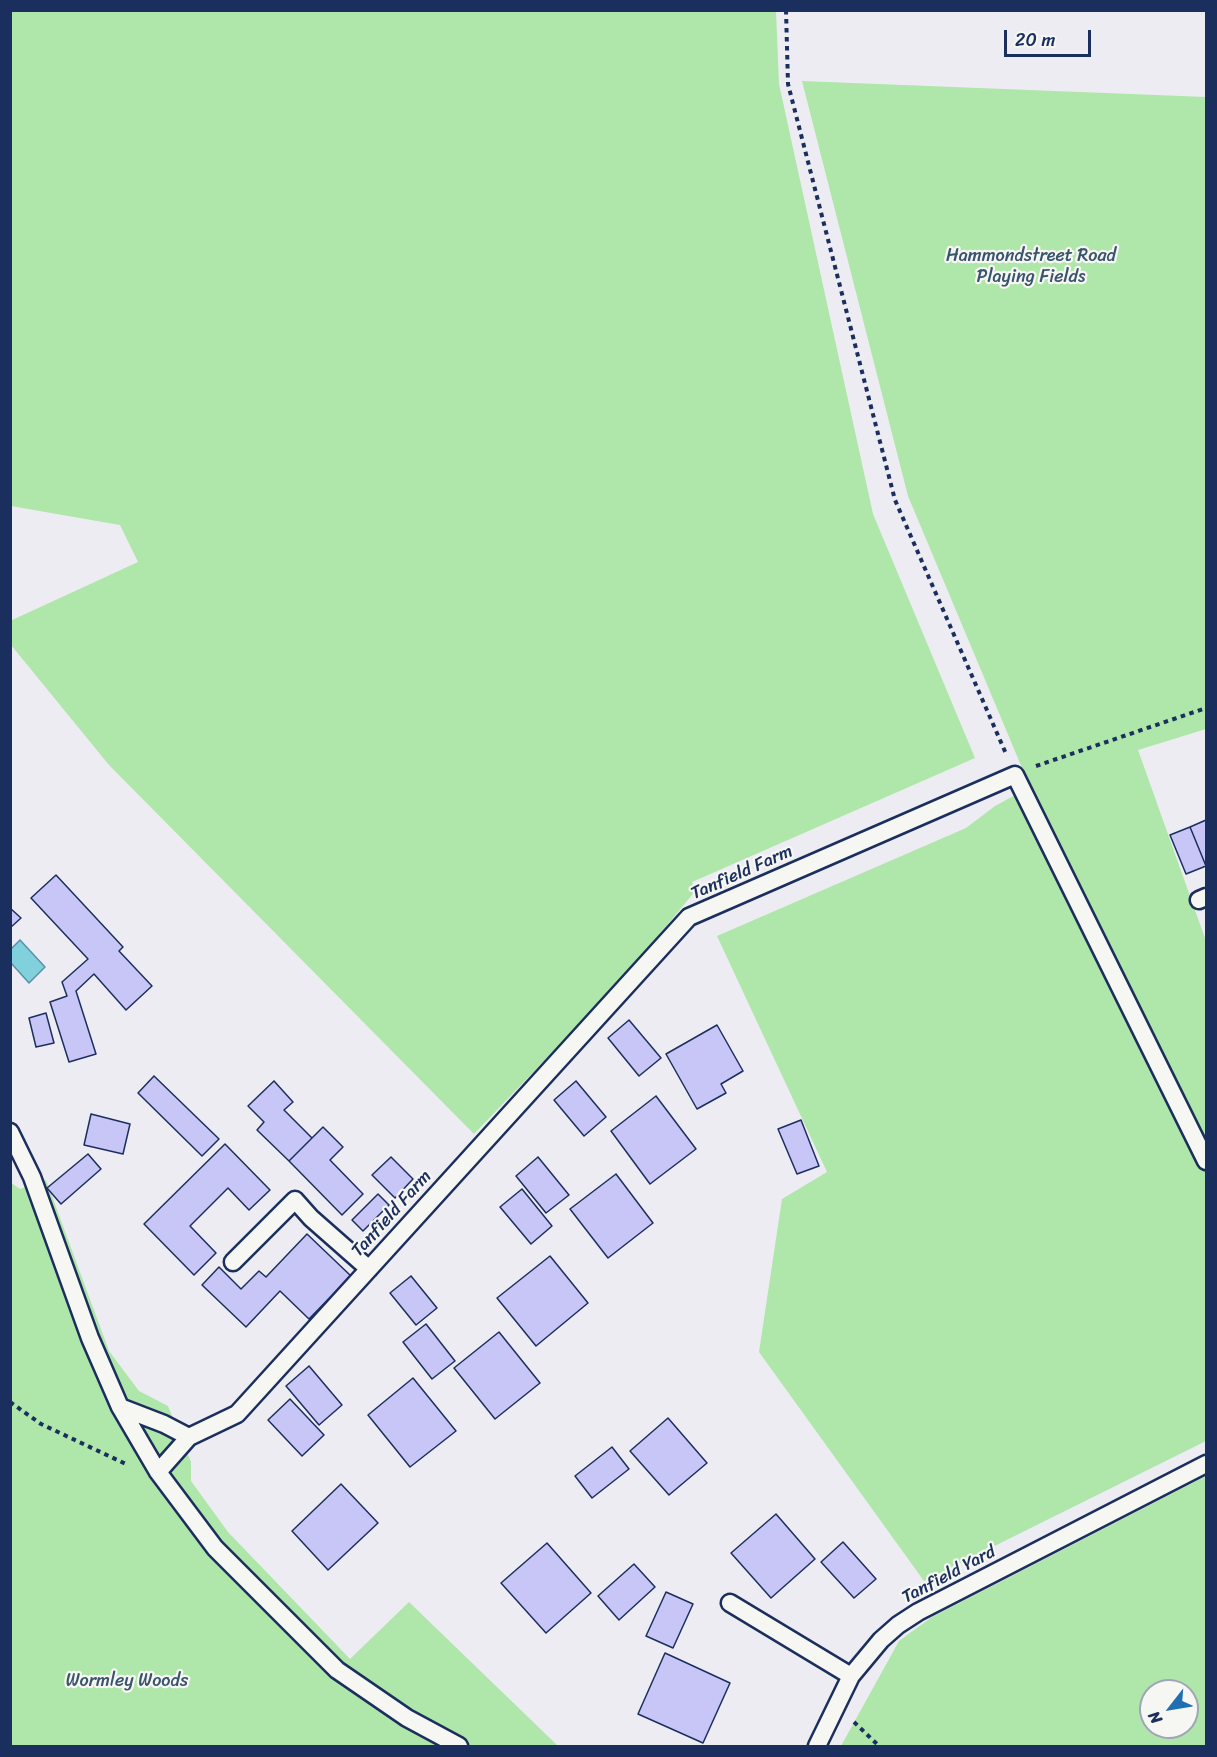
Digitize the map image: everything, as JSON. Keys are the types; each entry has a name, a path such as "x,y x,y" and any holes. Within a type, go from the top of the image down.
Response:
{"lane":[{"path":"1015,775 1206,1161"},
{"name":"Tanfield Farm","path":"158,1472 189,1437 237,1414 689,917 1015,775"},
{"path":"10,1132 32,1177 90,1338 120,1407 158,1472 215,1548 337,1670 407,1718 459,1746"},
{"path":"233,1262 295,1200 311,1218 369,1269"},
{"path":"120,1407 165,1424 189,1437"},
{"name":"Tanfield Yard","path":"817,1746 851,1676 881,1640 918,1612 1206,1464"},
{"path":"730,1603 851,1676"}],"path":[{"path":"786,10 788,84 895,500 1015,775 1039,764 1206,708"},
{"path":"10,1402 41,1424 124,1464 158,1472"},
{"path":"836,1704 879,1746"}],"green space":[{"path":"11,11 776,11 779,84 873,514 975,758 692,882 696,890 626,975 474,1134 109,765 11,645 10,621 138,562 120,525 11,506"},
{"name":"Hammondstreet Road Playing Fields","path":"802,81 1206,97 1206,729 1138,750 1206,941 1206,1441 924,1581 759,1352 782,1199 827,1172 717,936 966,828 995,806 1030,787 908,496"},
{"name":"Wormley Woods","path":"46,1180 109,1351 139,1391 168,1406 191,1462 191,1481 228,1532 350,1659 409,1602 558,1746 11,1746 10,1182 20,1189"},
{"path":"1206,1476 1206,1746 841,1746 899,1641 932,1617"}],"water":[{"path":"20,940 45,967 29,983 11,963 11,949"}],"building":[{"path":"1206,820 1206,866 1190,827"},
{"path":"1190,827 1206,866 1186,874 1170,835"},
{"path":"56,875 123,947 119,951 152,986 126,1010 94,974 76,991 96,1054 69,1062 50,1002 67,996 62,982 88,959 31,898"},
{"path":"10,908 21,918 10,928"},
{"path":"46,1013 54,1043 36,1047 29,1018"},
{"path":"629,1020 661,1058 639,1076 608,1038"},
{"path":"717,1025 743,1071 721,1084 726,1093 697,1109 666,1054"},
{"path":"154,1076 219,1139 202,1156 138,1093"},
{"path":"274,1081 293,1102 284,1110 312,1138 289,1161 257,1130 264,1122 248,1106"},
{"path":"576,1081 606,1117 584,1136 554,1100"},
{"path":"656,1096 696,1149 650,1184 611,1131"},
{"path":"91,1114 130,1124 123,1154 84,1145"},
{"path":"801,1120 819,1166 797,1174 778,1129"},
{"path":"323,1127 343,1147 330,1160 363,1194 342,1215 289,1161"},
{"path":"225,1144 270,1190 249,1210 228,1188 190,1226 216,1253 194,1275 144,1224"},
{"path":"88,1154 101,1169 61,1204 47,1188"},
{"path":"391,1157 413,1179 395,1198 372,1175"},
{"path":"538,1157 569,1195 546,1213 516,1176"},
{"path":"616,1174 653,1223 608,1258 570,1209"},
{"path":"522,1189 552,1226 531,1244 500,1207"},
{"path":"378,1194 389,1205 363,1231 352,1220"},
{"path":"307,1234 351,1276 309,1319 280,1291 246,1327 202,1285 219,1267 241,1289 259,1271 266,1277"},
{"path":"550,1256 588,1303 536,1346 497,1298"},
{"path":"411,1276 437,1308 416,1325 390,1293"},
{"path":"426,1324 455,1361 432,1379 403,1342"},
{"path":"499,1332 540,1383 495,1419 454,1368"},
{"path":"309,1366 342,1405 319,1425 286,1386"},
{"path":"413,1378 456,1431 410,1467 368,1415"},
{"path":"290,1399 324,1435 302,1456 268,1420"},
{"path":"668,1418 707,1463 669,1495 630,1451"},
{"path":"612,1447 629,1469 592,1498 575,1476"},
{"path":"341,1484 378,1523 328,1570 292,1531"},
{"path":"776,1514 815,1559 771,1598 731,1553"},
{"path":"843,1542 876,1579 854,1598 821,1562"},
{"path":"547,1543 591,1593 546,1633 501,1583"},
{"path":"634,1564 655,1587 619,1620 598,1596"},
{"path":"666,1592 693,1604 673,1648 646,1636"},
{"path":"665,1653 730,1683 703,1743 638,1714"}]}
